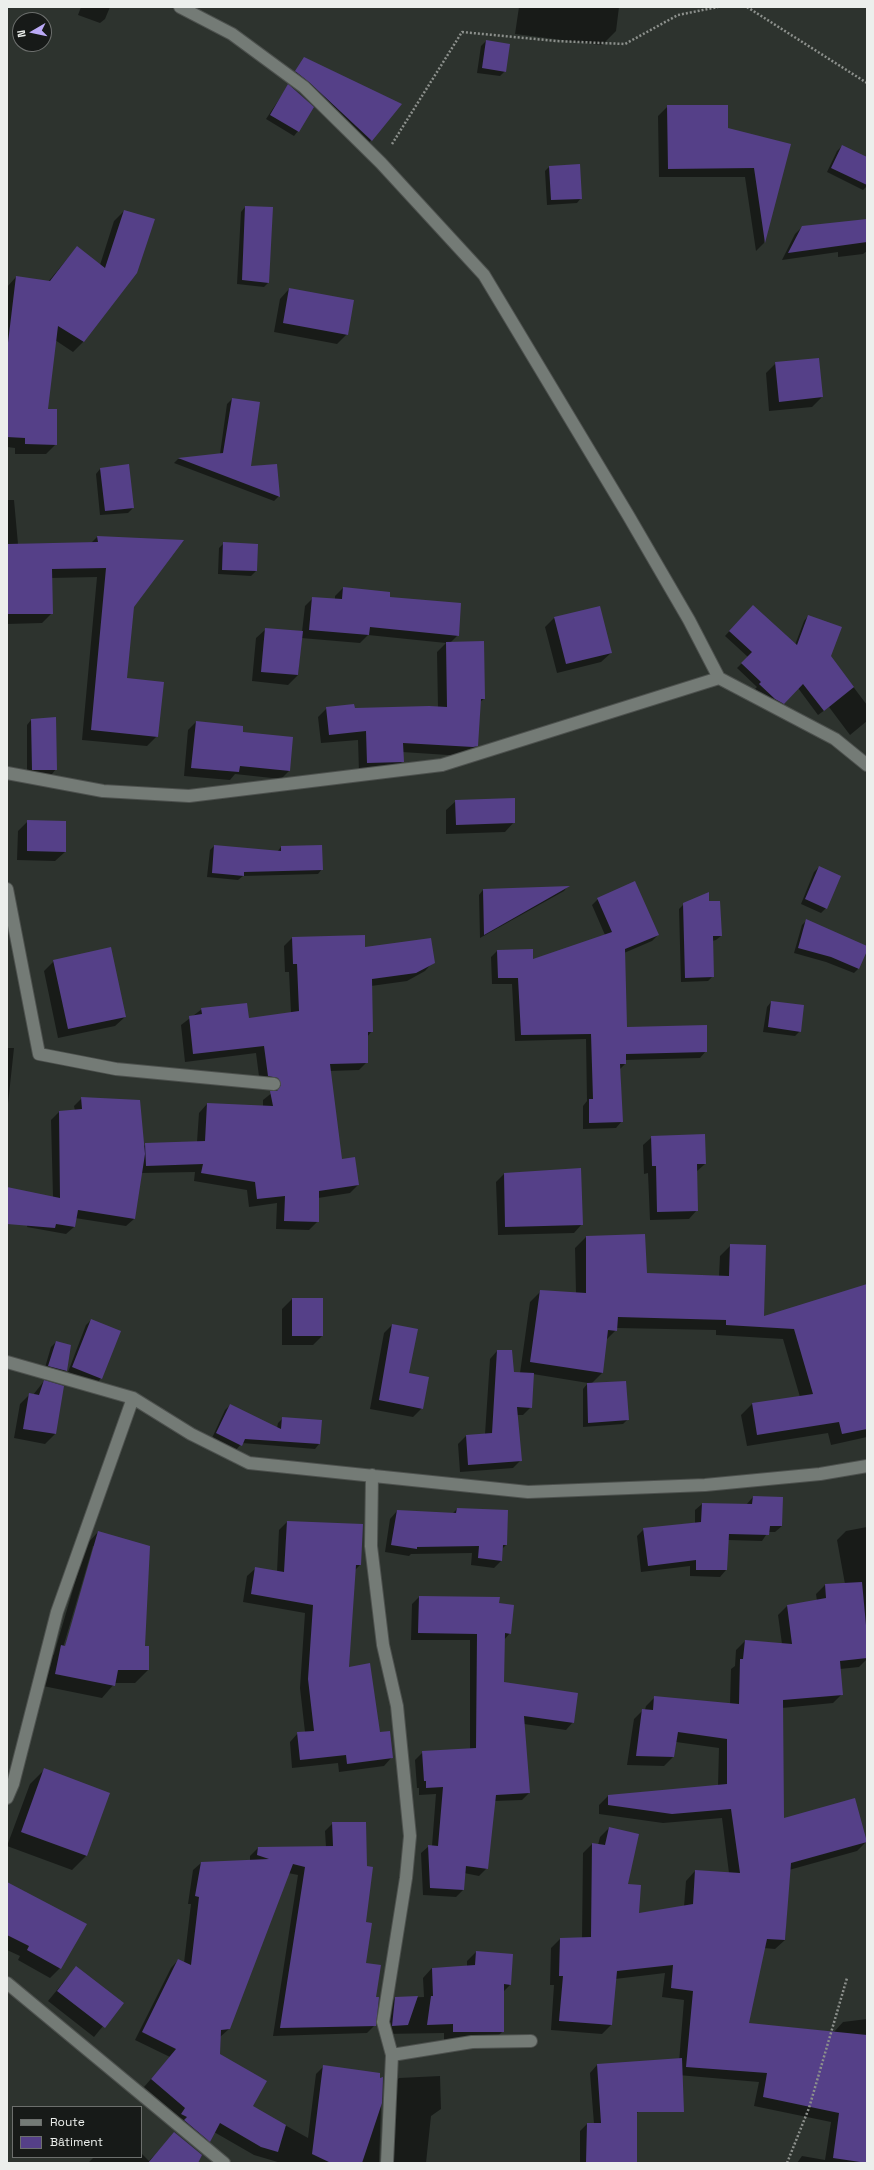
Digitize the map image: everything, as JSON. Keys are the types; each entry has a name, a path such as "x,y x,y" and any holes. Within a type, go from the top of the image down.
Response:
{"street":[{"path":"180,7 232,34 304,87 381,163 484,275 628,515 689,620 719,678 835,739 867,765"},
{"path":"7,773 103,791 189,796 442,765 719,678"},
{"path":"7,889 38,1054 116,1069 274,1084"},
{"path":"7,1362 133,1398 191,1434 249,1463 528,1492 705,1485 820,1474 867,1466"},
{"path":"7,1798 13,1784 57,1612 133,1398"},
{"path":"372,1475 371,1546 383,1645 397,1706 410,1836 406,1878 383,2022 392,2055 388,2163"},
{"path":"7,1983 224,2163"},
{"path":"392,2055 472,2042 531,2042"}],"path":[{"path":"381,163 462,32 556,41 625,44 678,14 718,7"},
{"path":"747,7 867,83"},
{"path":"787,2163 809,2108 847,1978"}],"building":[{"path":"486,40 510,44 506,72 482,68"},
{"path":"304,57 402,104 372,141 309,82 295,71"},
{"path":"288,84 314,107 299,132 270,115"},
{"path":"667,105 728,105 728,128 791,144 765,243 754,168 668,169"},
{"path":"842,145 867,157 867,185 831,168"},
{"path":"580,164 582,199 551,200 549,166"},
{"path":"245,206 273,207 269,283 242,280"},
{"path":"124,210 155,219 137,273 84,342 58,326 48,409 57,409 57,445 25,444 25,438 7,437 7,351 16,276 50,281 77,246 105,268"},
{"path":"867,219 867,242 788,253 802,226"},
{"path":"289,288 354,300 348,335 283,323"},
{"path":"819,358 823,397 779,402 775,362"},
{"path":"232,398 260,402 251,466 277,464 280,497 178,458 223,453"},
{"path":"129,464 134,508 105,511 100,468"},
{"path":"97,536 184,540 134,607 127,678 164,682 158,737 91,730 106,568 52,569 53,614 7,614 7,544 98,542"},
{"path":"223,542 258,544 257,571 222,570"},
{"path":"343,587 390,592 390,597 461,603 459,636 370,627 369,635 309,630 312,597 342,599"},
{"path":"753,605 797,645 808,615 842,627 831,656 854,687 824,711 803,684 784,704 775,699 759,684 761,682 741,663 752,652 729,631"},
{"path":"600,606 612,653 566,664 554,617"},
{"path":"265,628 303,631 298,675 261,672"},
{"path":"484,641 485,699 481,699 478,746 403,743 404,762 367,763 366,731 329,735 326,707 354,704 355,708 447,707 446,642"},
{"path":"56,717 57,770 32,770 31,719"},
{"path":"196,721 243,726 243,732 293,737 290,771 240,766 239,772 191,768"},
{"path":"515,798 515,823 456,825 455,800"},
{"path":"27,820 66,821 66,852 27,851"},
{"path":"214,845 281,851 281,846 322,845 323,870 244,872 244,876 212,873"},
{"path":"819,866 841,876 827,909 805,899"},
{"path":"635,881 659,935 625,949 627,1027 707,1025 707,1052 626,1054 626,1064 620,1064 623,1122 589,1123 589,1099 593,1099 591,1034 521,1035 518,978 498,978 497,950 533,949 533,959 612,932 597,898"},
{"path":"570,886 484,935 483,889"},
{"path":"709,892 709,901 720,901 722,936 713,936 714,977 685,978 683,903"},
{"path":"806,919 867,946 867,951 859,969 831,957 798,948"},
{"path":"365,935 365,947 431,938 435,963 416,973 372,979 373,1032 368,1032 368,1063 330,1064 342,1159 355,1157 359,1185 319,1191 319,1222 284,1221 285,1196 257,1199 255,1182 201,1173 203,1164 146,1166 145,1143 205,1141 207,1103 273,1106 270,1091 277,1091 281,1085 278,1078 268,1076 264,1046 193,1054 189,1016 202,1014 201,1008 247,1003 249,1018 299,1011 297,964 293,964 292,937"},
{"path":"111,947 126,1017 68,1029 53,960"},
{"path":"771,1001 804,1005 801,1032 768,1027"},
{"path":"81,1097 140,1100 145,1154 135,1219 78,1210 75,1227 56,1224 55,1228 7,1224 7,1187 60,1198 59,1111 82,1109"},
{"path":"705,1134 706,1164 697,1164 698,1211 657,1212 656,1166 652,1166 651,1136"},
{"path":"581,1168 583,1225 505,1227 504,1173"},
{"path":"645,1234 647,1273 729,1276 730,1244 766,1245 764,1316 867,1284 867,1429 842,1434 839,1422 757,1435 752,1403 813,1394 794,1329 726,1325 726,1320 618,1317 617,1331 608,1330 603,1373 530,1362 540,1290 586,1293 586,1236"},
{"path":"292,1298 323,1298 323,1336 292,1336"},
{"path":"91,1319 121,1331 102,1379 72,1367"},
{"path":"392,1324 418,1329 409,1373 429,1377 423,1409 379,1400"},
{"path":"56,1341 71,1345 67,1371 48,1366"},
{"path":"497,1350 512,1350 514,1372 534,1373 532,1408 517,1407 522,1461 468,1465 466,1435 492,1433"},
{"path":"44,1380 64,1386 56,1434 23,1429 29,1393 39,1395"},
{"path":"626,1381 629,1420 588,1423 587,1383"},
{"path":"230,1404 281,1429 282,1417 322,1420 320,1444 245,1439 242,1446 216,1433"},
{"path":"753,1496 783,1497 782,1526 770,1526 769,1535 729,1534 727,1570 696,1570 696,1560 648,1566 643,1528 701,1522 702,1503 752,1504"},
{"path":"457,1508 508,1510 507,1545 503,1545 502,1561 478,1558 479,1546 417,1547 417,1549 391,1545 397,1510 456,1513"},
{"path":"287,1521 363,1524 361,1565 356,1565 349,1667 370,1663 380,1732 390,1731 393,1758 347,1764 346,1755 300,1760 297,1732 314,1731 308,1679 313,1605 251,1594 255,1567 284,1572"},
{"path":"98,1531 150,1546 145,1646 149,1646 149,1670 118,1670 115,1686 55,1674 61,1645 65,1646"},
{"path":"862,1582 867,1636 867,1658 840,1661 843,1695 783,1700 784,1818 855,1798 867,1842 791,1863 785,1940 767,1939 749,2023 867,2035 867,2163 833,2158 839,2113 763,2097 767,2073 686,2067 693,1991 671,1988 673,1965 617,1971 612,2025 559,2021 563,1976 559,1976 560,1938 591,1937 592,1843 605,1845 609,1827 639,1834 628,1884 641,1885 639,1913 693,1904 695,1870 740,1873 731,1809 672,1814 608,1805 608,1795 727,1784 727,1739 678,1732 674,1757 636,1756 642,1709 653,1710 654,1696 739,1704 740,1659 743,1659 745,1640 792,1644 787,1605 826,1598 825,1584"},
{"path":"419,1596 500,1597 499,1603 514,1605 511,1634 505,1633 504,1682 578,1693 574,1723 524,1716 530,1793 496,1795 488,1869 466,1866 464,1890 430,1888 428,1845 438,1846 443,1787 426,1788 426,1781 424,1781 422,1751 476,1748 477,1634 418,1633"},
{"path":"44,1768 110,1793 87,1856 21,1832"},
{"path":"332,1822 366,1822 367,1866 373,1867 366,1922 372,1923 366,1963 381,1965 376,1997 379,1997 376,2026 280,2028 305,1867 293,1864 230,2029 221,2030 220,2054 267,2081 253,2106 286,2125 278,2152 261,2147 220,2123 210,2142 184,2120 187,2117 181,2114 185,2108 151,2079 176,2049 142,2032 178,1959 191,1965 199,1897 195,1896 201,1862 269,1859 257,1855 258,1847 333,1846"},
{"path":"7,1882 87,1924 61,1969 27,1950 29,1946 7,1935"},
{"path":"476,1951 513,1954 511,1985 504,1984 504,2032 453,2032 453,2024 427,2025 431,1996 433,1996 432,1968 475,1965"},
{"path":"76,1966 124,2003 105,2028 57,1991"},
{"path":"418,1996 408,2025 392,2026 395,1997"},
{"path":"682,2058 684,2112 637,2112 637,2163 586,2163 587,2123 601,2123 597,2064"},
{"path":"323,2065 380,2073 380,2078 383,2077 382,2103 362,2163 331,2163 312,2154"},
{"path":"174,2132 202,2155 198,2163 148,2163"}]}
